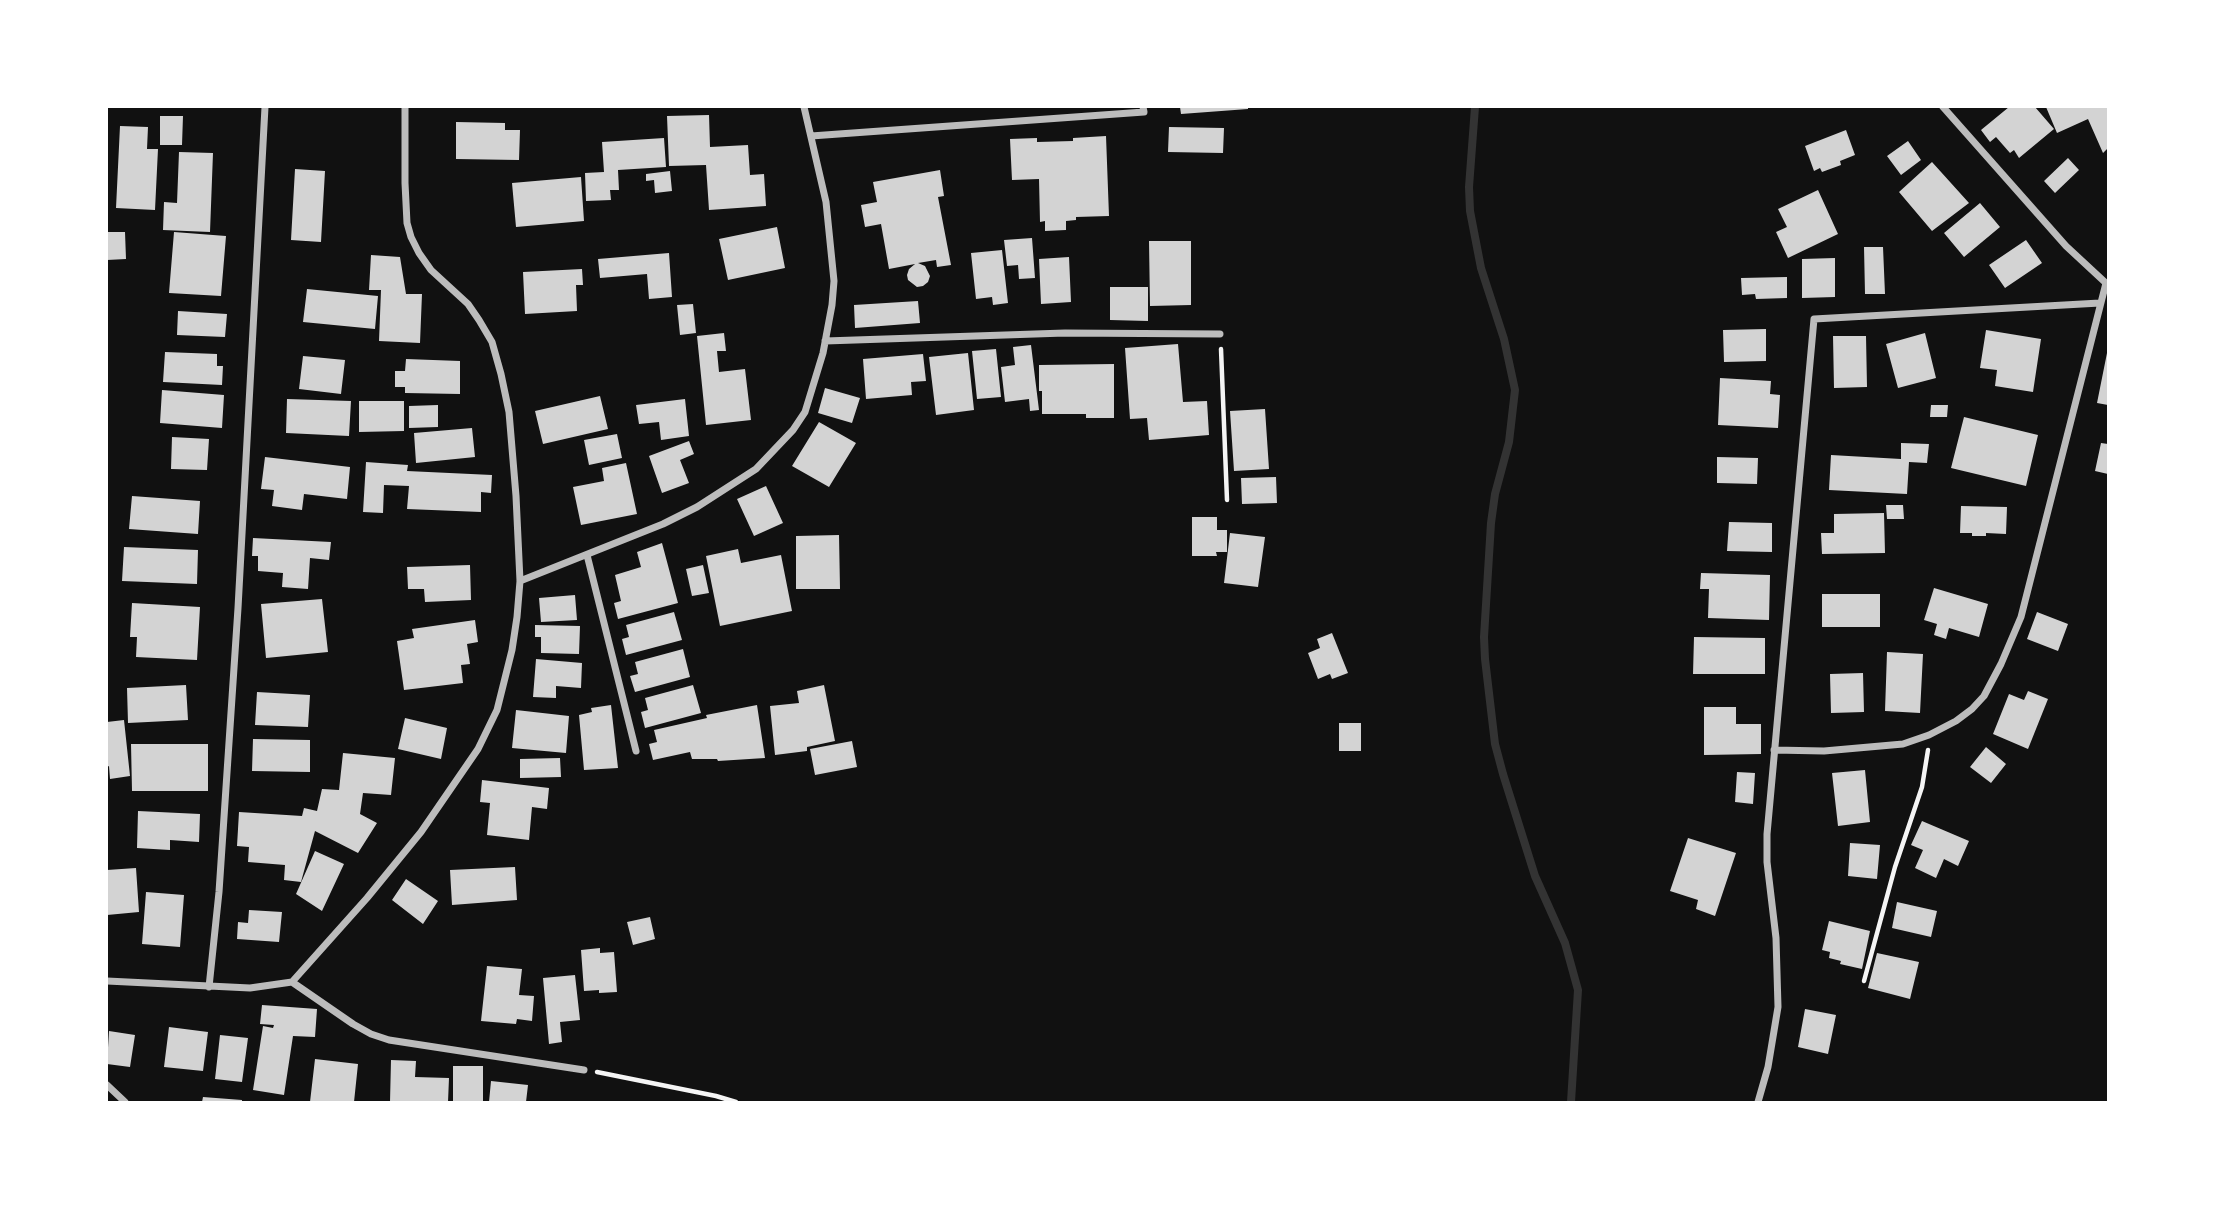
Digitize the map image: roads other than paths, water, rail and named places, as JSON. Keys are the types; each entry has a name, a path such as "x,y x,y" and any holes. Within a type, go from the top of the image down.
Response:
{"street":[{"path":"209,987 219,892 238,608 265,107"},
{"path":"107,981 262,988 292,982 421,832 478,749 497,710 517,617 520,581 509,412 492,342 468,304 431,270 411,237 407,223 405,183 405,107"},
{"path":"520,581 696,507 757,469 793,430 805,412 825,341 834,281 826,202 804,107"},
{"path":"1774,750 1873,748 1903,744 1929,735 1964,715 1984,696 2021,617 2107,284 2066,246 1943,107"},
{"path":"811,136 1143,109"},
{"path":"1758,1102 1768,1067 1778,1006 1776,938 1767,862 1767,834 1814,319 2100,303"},
{"path":"825,341 1065,332 1220,334"},
{"path":"587,555 636,751"},
{"path":"292,982 353,1024 389,1040 584,1070"},
{"path":"107,1085 125,1102"}],"waterway":[{"path":"1475,107 1469,187 1470,211 1481,268 1504,339 1515,390 1509,442 1495,494 1491,523 1485,659 1495,744 1503,774 1535,876 1565,943 1578,990 1571,1102"}]}
